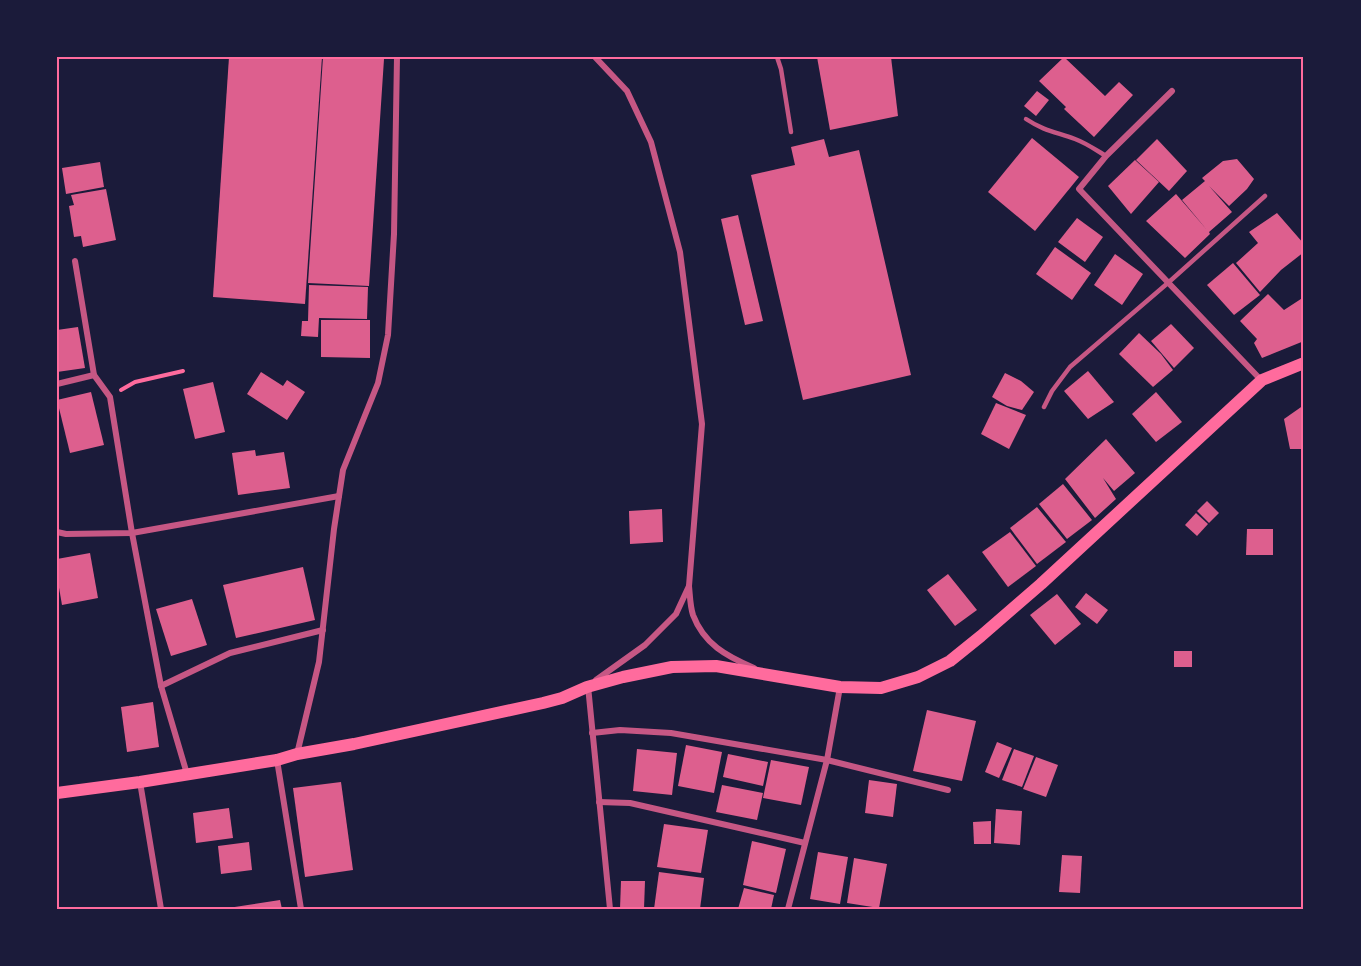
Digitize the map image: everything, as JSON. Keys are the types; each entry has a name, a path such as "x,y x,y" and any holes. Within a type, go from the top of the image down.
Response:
{"main road":[{"path":"57,793 277,760 537,704 623,677 672,667 716,666 840,687 881,688 918,677 950,661 1041,584 1262,380 1304,363"}],"street":[{"path":"297,754 319,662 343,470 378,383 388,335 394,234 397,57"},
{"path":"595,57 627,91 651,142 680,252 702,424 689,586 693,613 702,633 730,658 773,676"},
{"path":"1172,91 1106,156 1079,189 1262,380"},
{"path":"75,261 94,375 110,397 132,533 161,686 187,775"},
{"path":"57,384 94,375"},
{"path":"57,532 66,534 132,533 339,496"},
{"path":"610,909 587,687 645,645 676,614 689,586"},
{"path":"161,686 230,653 323,630"},
{"path":"788,909 827,760 840,687"},
{"path":"592,733 620,730 671,733 827,760 948,790"},
{"path":"277,760 301,909"},
{"path":"140,782 160,909"},
{"path":"599,802 630,802 805,843"}],"lane":[{"path":"777,57 782,69 791,132"},
{"path":"1026,119 1047,130 1087,144 1106,156"},
{"path":"1044,407 1052,391 1070,367 1265,196"}],"path":[{"path":"110,397 135,382 183,371"}],"building":[{"path":"229,57 322,57 305,304 213,297"},
{"path":"323,57 384,59 369,286 308,283"},
{"path":"817,57 891,57 898,116 830,130"},
{"path":"1064,57 1105,96 1119,82 1133,95 1094,137 1039,81"},
{"path":"1037,91 1049,100 1036,116 1024,106"},
{"path":"1032,138 1079,177 1035,231 988,192"},
{"path":"824,139 829,157 859,150 911,375 803,400 751,175 795,165 791,147"},
{"path":"1157,139 1187,171 1169,191 1136,160"},
{"path":"1237,159 1254,179 1229,206 1209,186 1232,212 1185,258 1146,221 1176,194 1207,230 1182,200 1205,181 1202,178 1223,161"},
{"path":"1135,160 1159,182 1131,214 1108,186"},
{"path":"100,162 104,187 66,194 62,168"},
{"path":"106,189 116,240 83,247 81,236 74,237 69,206 74,205 71,195"},
{"path":"1277,213 1304,244 1304,252 1281,270 1260,292 1236,263 1258,243 1249,232"},
{"path":"738,215 763,321 745,325 721,219"},
{"path":"1077,218 1103,237 1085,262 1058,242"},
{"path":"1055,247 1091,273 1072,300 1036,274"},
{"path":"1115,254 1143,274 1122,305 1094,285"},
{"path":"1233,263 1260,295 1234,315 1207,285"},
{"path":"309,285 368,287 367,319 319,318 318,337 301,336 302,321 308,321"},
{"path":"1268,294 1284,310 1304,297 1304,341 1262,358 1254,343 1257,339 1240,321"},
{"path":"321,320 370,320 370,358 321,357"},
{"path":"1171,324 1194,348 1174,368 1151,341"},
{"path":"78,327 85,368 57,372 57,330"},
{"path":"1139,333 1161,354 1173,370 1153,387 1119,354"},
{"path":"1088,371 1114,402 1088,419 1064,391"},
{"path":"261,372 283,386 287,380 305,392 287,420 247,394"},
{"path":"1005,373 1021,381 1034,392 1022,410 1007,406 992,397"},
{"path":"213,382 225,432 195,439 183,389"},
{"path":"91,392 104,445 70,453 57,400"},
{"path":"1156,392 1182,422 1156,442 1132,414"},
{"path":"996,403 1026,415 1009,449 981,434"},
{"path":"1304,405 1304,449 1290,449 1284,419"},
{"path":"1106,439 1135,473 1114,491 1103,478 1116,499 1095,518 1065,479"},
{"path":"255,450 256,456 284,452 290,488 238,495 232,453"},
{"path":"1063,484 1092,520 1067,539 1039,504"},
{"path":"1207,501 1219,513 1209,523 1197,511"},
{"path":"1037,507 1066,542 1037,564 1010,528"},
{"path":"662,509 663,542 630,544 629,511"},
{"path":"1196,513 1208,524 1197,536 1185,525"},
{"path":"1247,529 1273,529 1273,555 1246,555"},
{"path":"1010,532 1036,566 1008,587 982,552"},
{"path":"90,553 98,598 62,605 57,576 57,559"},
{"path":"303,567 315,620 236,638 223,585"},
{"path":"948,574 977,610 955,626 927,590"},
{"path":"1086,593 1108,610 1097,624 1075,607"},
{"path":"1057,594 1081,624 1055,645 1030,615"},
{"path":"192,599 207,645 171,656 156,609"},
{"path":"1174,651 1192,651 1192,667 1174,667"},
{"path":"153,702 159,747 127,752 121,707"},
{"path":"927,710 976,721 962,781 913,771"},
{"path":"997,742 1012,748 999,778 985,772"},
{"path":"686,745 722,752 714,793 678,786"},
{"path":"637,749 677,753 672,795 633,791"},
{"path":"1014,749 1034,756 1022,787 1002,780"},
{"path":"728,754 768,762 763,786 723,777"},
{"path":"1036,757 1058,765 1046,797 1023,789"},
{"path":"771,760 809,767 801,805 763,798"},
{"path":"869,780 897,784 893,817 865,813"},
{"path":"341,782 353,870 305,877 293,788"},
{"path":"722,785 763,793 757,820 716,812"},
{"path":"229,808 233,838 196,843 193,813"},
{"path":"996,809 1022,811 1020,845 994,843"},
{"path":"991,821 991,844 974,844 973,822"},
{"path":"664,824 708,830 701,873 657,867"},
{"path":"752,841 786,849 776,893 743,885"},
{"path":"249,842 252,870 221,874 218,846"},
{"path":"818,852 848,857 840,904 810,899"},
{"path":"1062,855 1082,856 1080,893 1059,892"},
{"path":"854,858 887,864 879,908 847,903"},
{"path":"659,872 704,878 700,909 654,909"},
{"path":"621,881 645,881 644,909 620,909"},
{"path":"744,888 774,895 771,909 738,909"},
{"path":"280,900 282,909 228,909 228,908"}]}
